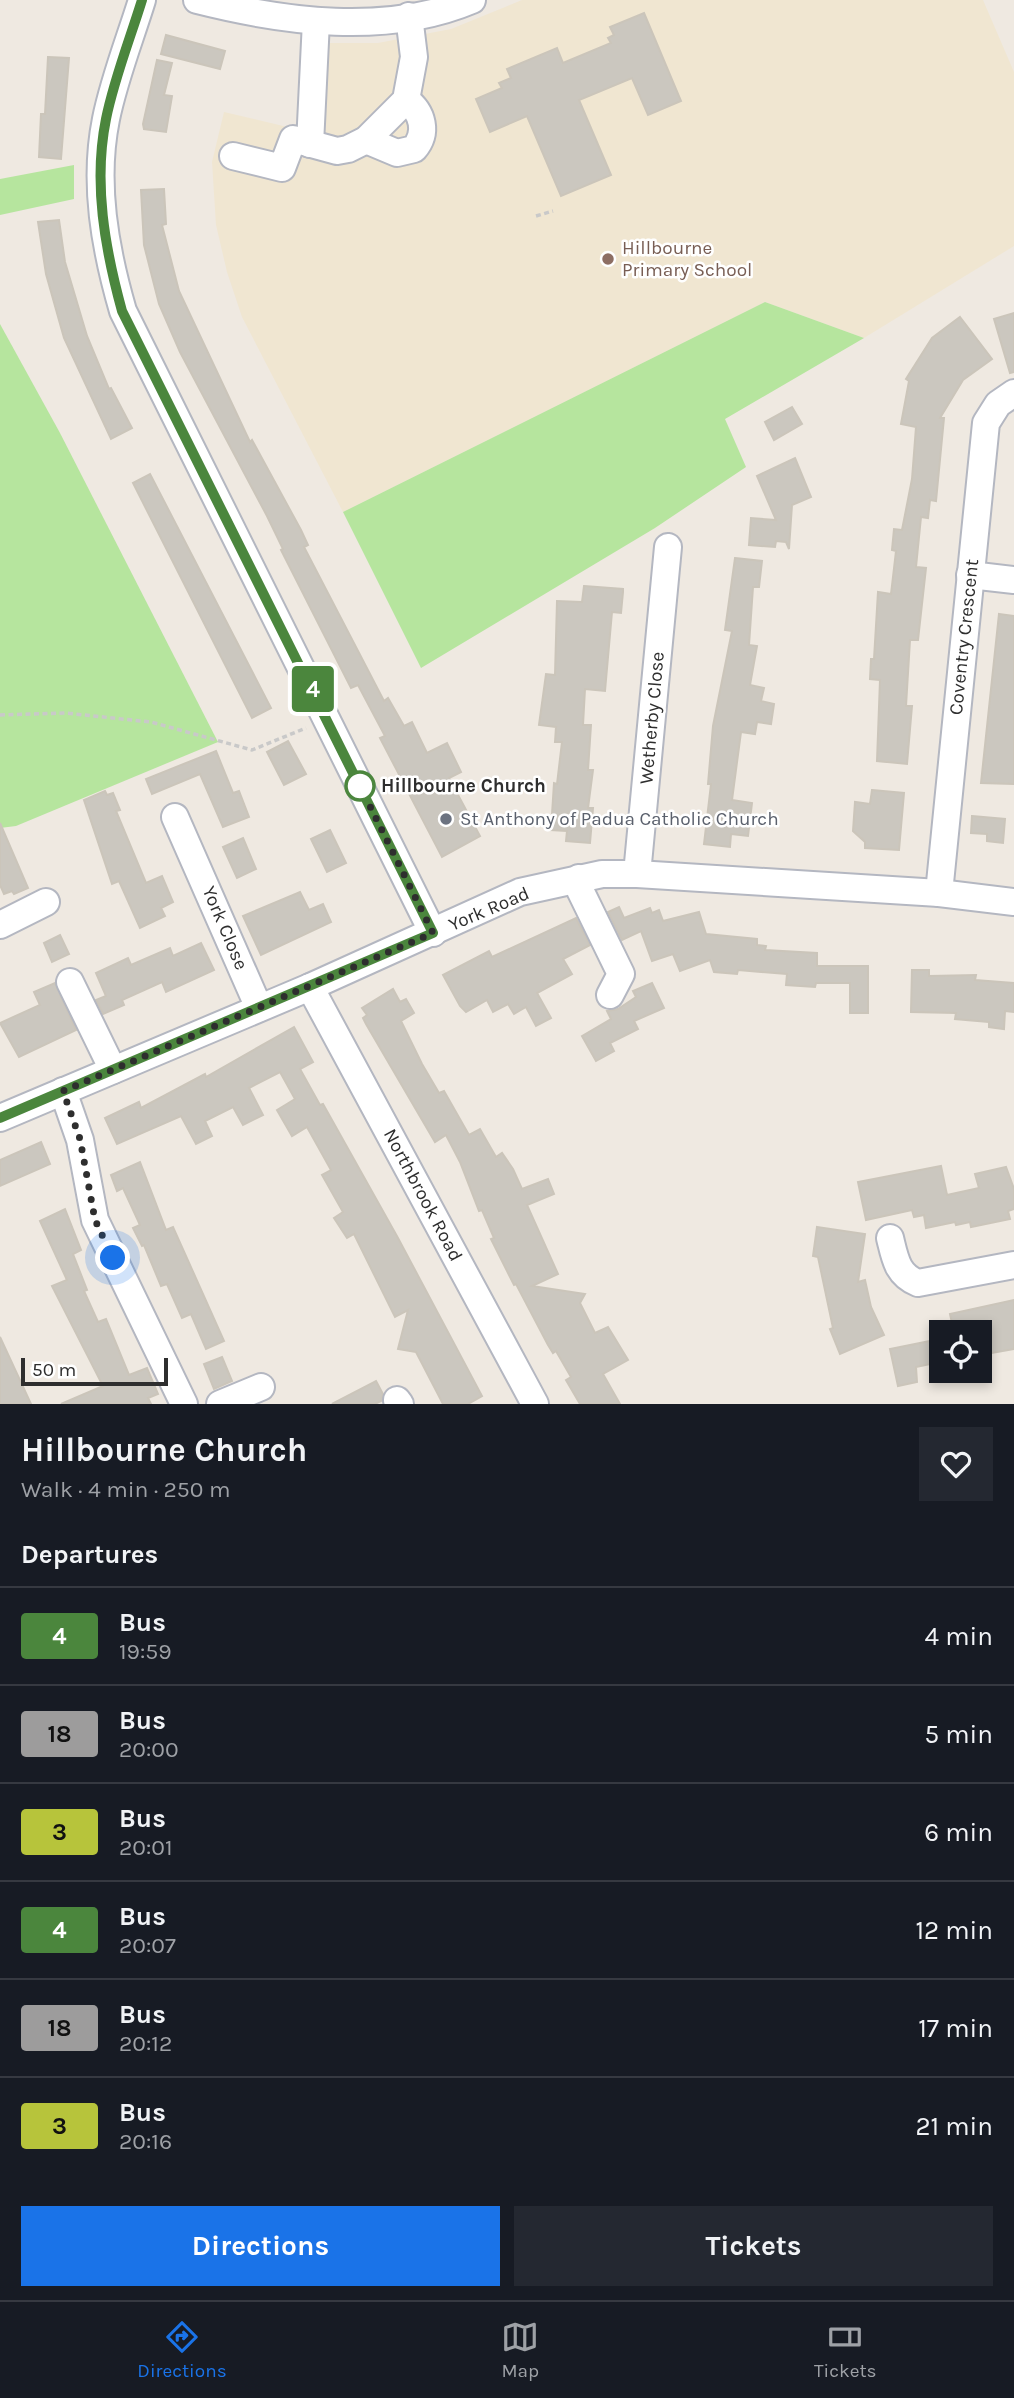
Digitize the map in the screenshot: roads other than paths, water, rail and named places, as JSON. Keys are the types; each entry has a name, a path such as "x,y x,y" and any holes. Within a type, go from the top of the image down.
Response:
{"street":[{"path":"142,0 106,119 101,159 103,225 122,311 138,348 328,719 433,933"},
{"path":"197,0 251,12 316,21 409,16 472,0"},
{"path":"233,156 282,168 293,139 337,151 366,140 407,100 414,57 409,16"},
{"path":"310,144 316,21"},
{"path":"366,140 397,153 414,149 421,141 421,117 407,100"},
{"name":"Coventry Crescent","path":"940,893 986,423 998,404 1014,393"},
{"name":"Wetherby Close","path":"637,874 672,557"},
{"path":"970,575 1014,580"},
{"name":"York Close","path":"175,817 182,853 259,1008"},
{"name":"York Road","path":"0,1118 310,987 520,892 579,878 637,874 940,893 1014,902"},
{"path":"579,878 580,890 621,974 610,995"},
{"path":"0,925 46,902"},
{"path":"70,982 113,1070"},
{"name":"Northbrook Road","path":"310,987 535,1404"},
{"path":"63,1091 80,1139 95,1220 184,1404"},
{"path":"890,1238 898,1266 906,1278 918,1283 1014,1265"},
{"path":"220,1404 261,1388"}],"place":[{"name":"Hillbourne Primary School","path":"608,259"},
{"name":"Hillbourne Church","path":"360,786"},
{"name":"St Anthony of Padua Catholic Church","path":"446,819"}]}
